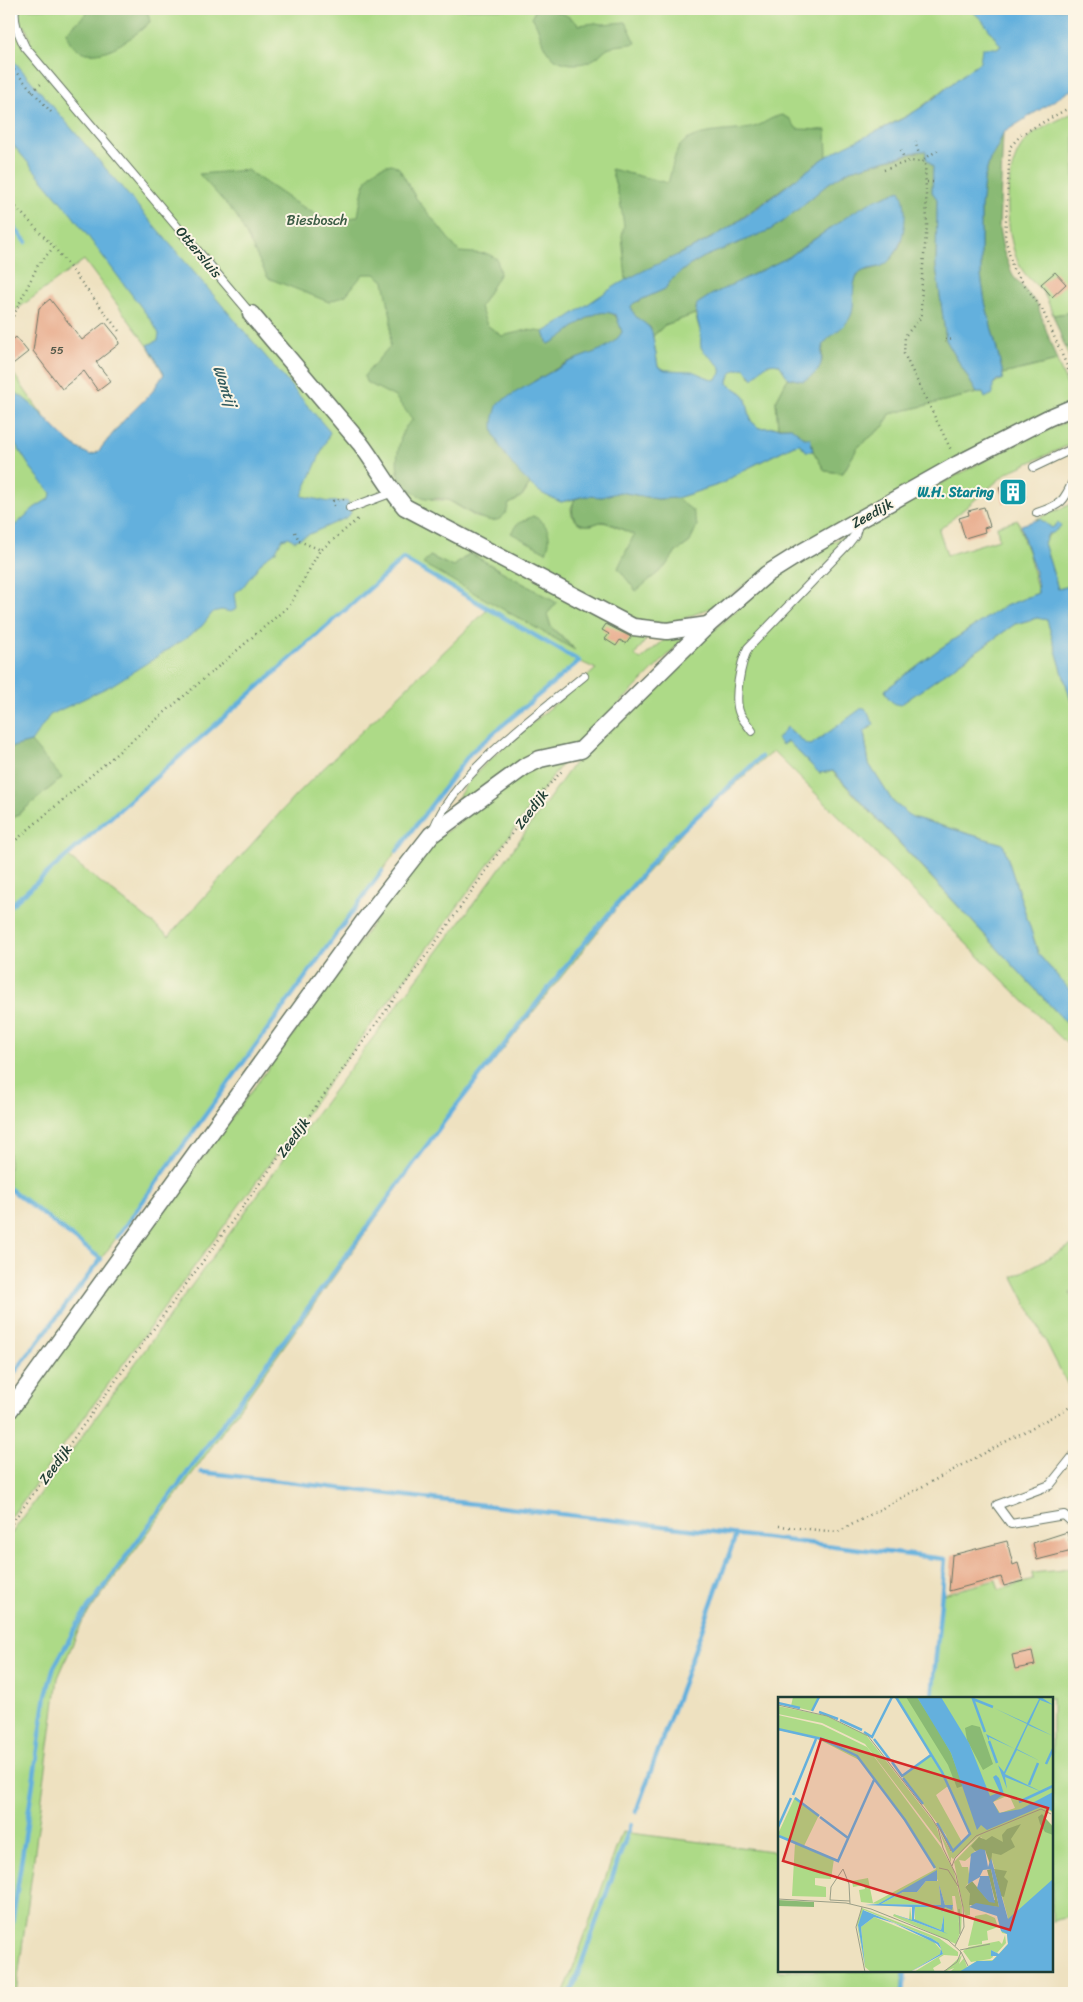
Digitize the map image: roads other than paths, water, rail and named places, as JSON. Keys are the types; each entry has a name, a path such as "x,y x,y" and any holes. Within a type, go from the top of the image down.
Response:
{"street":[{"name":"Ottersluis","path":"251,314 360,443 375,462 393,492"},
{"name":"Zeedijk","path":"431,835 524,767 540,759 581,750 708,625 767,574 958,464 1048,418 1074,407"},
{"path":"393,492 406,507 633,627 667,631 708,625"},
{"path":"9,1411 364,921 431,835"}],"lane":[{"name":"Ottersluis","path":"16,9 14,17 17,30 25,47 251,314"},
{"path":"1034,467 1074,448"},
{"path":"1037,513 1052,508 1066,498 1074,479"},
{"path":"350,508 393,492"},
{"path":"752,731 739,713 738,692 742,661 748,648 848,544 855,535 859,520"},
{"path":"431,835 437,820 452,798 485,758 584,676"},
{"path":"1074,1455 1050,1485 997,1505 1011,1524 1064,1515 1074,1524"}],"water":[{"path":"970,9 1074,9 1074,88 1003,133 990,159 984,180 981,208 981,276 985,302 1003,374 1002,380 997,380 993,384 993,394 985,398 983,393 977,393 946,340 936,266 937,199 932,192 933,167 926,158 926,151 919,151 850,170 829,183 784,221 770,230 704,257 687,267 671,280 665,289 631,306 635,315 652,332 658,366 665,370 692,371 714,380 720,376 721,371 720,367 701,347 701,335 696,315 697,304 711,295 789,257 855,211 900,190 905,209 905,220 896,252 882,266 862,271 857,276 850,318 826,341 823,346 818,371 803,381 788,378 779,364 774,363 764,367 753,379 745,368 738,369 729,377 728,384 742,393 746,399 751,421 759,428 791,427 804,438 810,438 813,451 806,451 800,444 794,445 742,471 721,484 677,498 657,499 620,492 602,497 585,496 561,502 533,487 510,462 498,443 493,425 498,403 573,360 611,344 622,332 616,315 598,313 580,322 564,335 548,344 544,332 630,278 712,238 738,222 823,159 845,146 903,118 931,100 980,62 982,48 998,48 1001,46 982,20"},
{"name":"Wantij","path":"9,55 330,432 302,496 329,502 348,501 351,513 346,518 294,541 289,537 282,539 276,551 264,559 242,588 234,593 236,609 231,612 221,610 213,612 202,626 185,639 112,685 50,715 31,742 9,748 9,531 34,508 50,498 51,493 30,467 9,434 9,389 31,404 68,441 90,455 97,453 124,420 152,392 164,374 148,345 158,340 159,334 153,323 72,215 9,140"},
{"path":"1040,519 1052,528 1058,523 1061,526 1053,533 1048,534 1044,543 1058,589 1074,585 1074,606 1070,608 1067,615 1074,642 1074,711 1047,620 1037,618 1015,624 900,705 892,702 885,690 938,650 1003,607 1038,593 1034,567 1021,525"},
{"path":"862,708 865,708 874,724 864,732 869,764 893,802 912,817 1003,844 1039,955 1074,995 1074,1031 833,771 819,773 788,741 782,745 777,739 787,727 806,744 811,745"}],"waterway":[{"path":"9,221 26,242"},
{"path":"9,907 403,559 579,661 471,752 397,851"},
{"path":"9,1944 46,1695 54,1667 81,1618 446,1119 572,958 669,842 761,757"},
{"path":"117,1237 382,871"},
{"path":"9,1188 101,1259 15,1372"},
{"path":"201,1472 945,1559 932,1697"},
{"path":"636,1812 736,1535"},
{"path":"571,1993 631,1824"},
{"path":"903,1993 905,1972"}],"place":[{"name":"W.H. Staring","path":"1013,492"}],"park label":[{"name":"Biesbosch","path":"317,220"}]}
